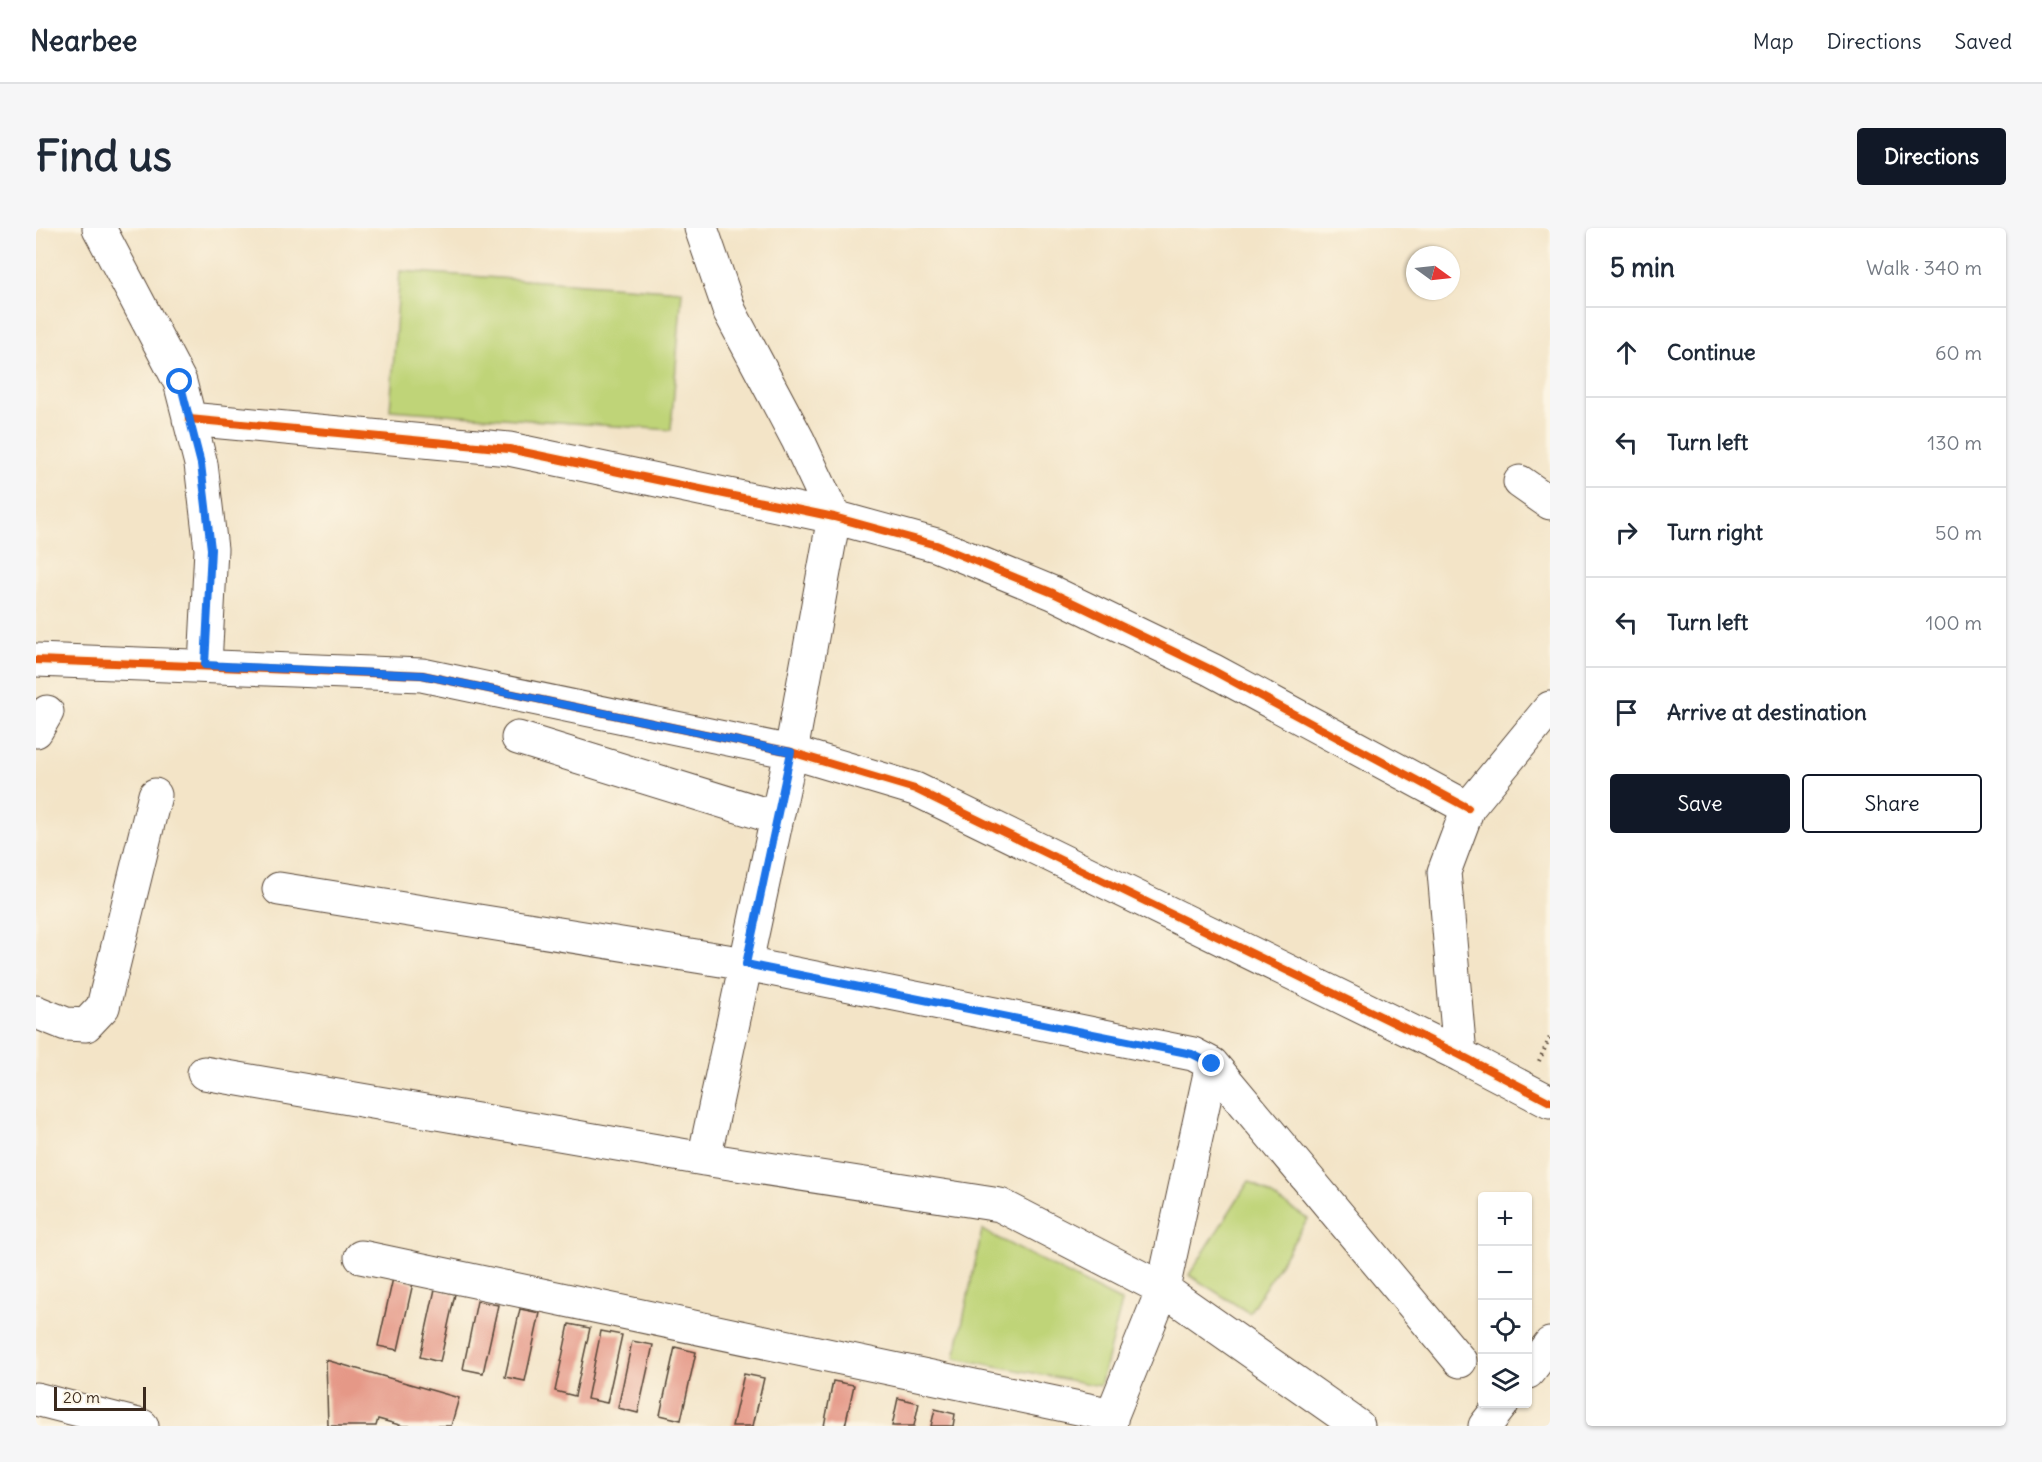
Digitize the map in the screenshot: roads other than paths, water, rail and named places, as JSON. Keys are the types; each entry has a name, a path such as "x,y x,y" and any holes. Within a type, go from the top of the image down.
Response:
{"street":[{"path":"99,228 180,382 201,464 211,549 205,665"},
{"path":"701,228 730,312 798,440 834,517 791,752 704,1159"},
{"path":"189,419 509,449 834,517 936,545 1053,593 1212,670 1468,808"},
{"path":"1520,482 1550,503"},
{"path":"36,660 422,675 791,752 915,789 1460,1055 1550,1102"},
{"path":"1460,1055 1444,872 1468,808 1550,708"},
{"path":"518,738 777,818"},
{"path":"36,1012 66,1024 86,1025 103,1007 155,795"},
{"path":"279,889 746,964 1192,1054 1212,1064 1460,1361"},
{"path":"361,1257 1111,1420 1163,1289 1212,1064"},
{"path":"204,1073 704,1159 1000,1205 1163,1289 1358,1426"},
{"path":"1532,1366 1550,1344"},
{"path":"36,1399 142,1426"},
{"path":"1485,1426 1499,1408"}]}
